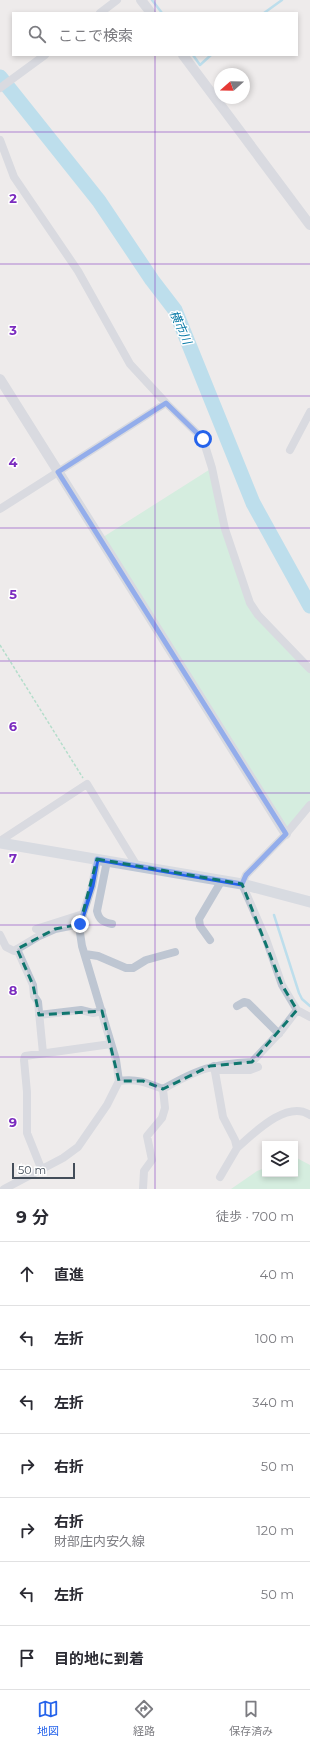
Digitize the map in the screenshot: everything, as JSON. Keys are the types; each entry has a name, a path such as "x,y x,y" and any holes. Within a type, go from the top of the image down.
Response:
{"main road":[{"path":"0,842 222,880 310,902"}],"street":[{"path":"101,12 117,0"},
{"path":"141,0 150,12"},
{"path":"0,88 44,56"},
{"path":"184,56 310,225"},
{"path":"0,140 14,178 78,271 130,364 166,403 203,439 212,468 225,529 250,603 272,631 310,668"},
{"path":"0,378 286,834"},
{"path":"0,509 166,403"},
{"path":"290,450 310,412"},
{"path":"0,842 87,784 137,866"},
{"path":"310,805 286,834 246,875 242,884 266,939 282,985 296,1010 310,1017"},
{"path":"4,1189 41,1168 64,1158 78,1147 107,1104 119,1081 116,1060 85,954 80,924 102,860"},
{"path":"102,860 97,910 99,918 104,922 112,924"},
{"path":"210,940 200,926 200,918 222,880"},
{"path":"36,928 83,914"},
{"path":"0,935 6,947 14,951 39,936 55,929 80,924"},
{"path":"17,949 33,985 34,996 38,1002 43,1053"},
{"path":"85,954 98,956 126,968 134,968 146,960 175,952"},
{"path":"237,1006 244,1002 248,1003 279,1034"},
{"path":"39,1015 81,1010 93,1013 102,1011"},
{"path":"163,1089 188,1075 214,1068 252,1062 279,1034 296,1010"},
{"path":"41,1168 27,1133 25,1056 111,1044"},
{"path":"214,1068 250,1070 258,1068"},
{"path":"214,1068 223,1117 235,1140 237,1148"},
{"path":"119,1081 129,1079 143,1081 163,1089"},
{"path":"143,1189 144,1171 152,1160 147,1136 162,1118 165,1108 163,1089"},
{"path":"220,1177 237,1148 270,1121 293,1111 302,1111 310,1115"}],"path":[{"path":"0,644 87,784"}],"highlighted area":[{"path":"97,859 242,884 282,985 297,1010 252,1062 210,1066 163,1089 143,1081 119,1081 102,1011 39,1015 33,985 17,949 55,929 80,924"}],"green space":[{"path":"212,468 225,529 250,603 310,669 310,805 286,834 100,539"},
{"path":"298,1159 310,1165 310,1189 231,1189 262,1169 262,1177 298,1177"}],"waterway":[{"path":"152,0 161,12"},
{"path":"265,12 282,0"},
{"path":"194,56 200,65 210,56"},
{"name":"横市川","path":"0,77 99,201 152,280 175,310 253,503 310,606"},
{"path":"274,915 299,993 302,999 310,1006"}],"route":[{"path":"80,924 92,886 97,859 242,884 246,875 286,834 58,472 166,403 203,439"}]}
